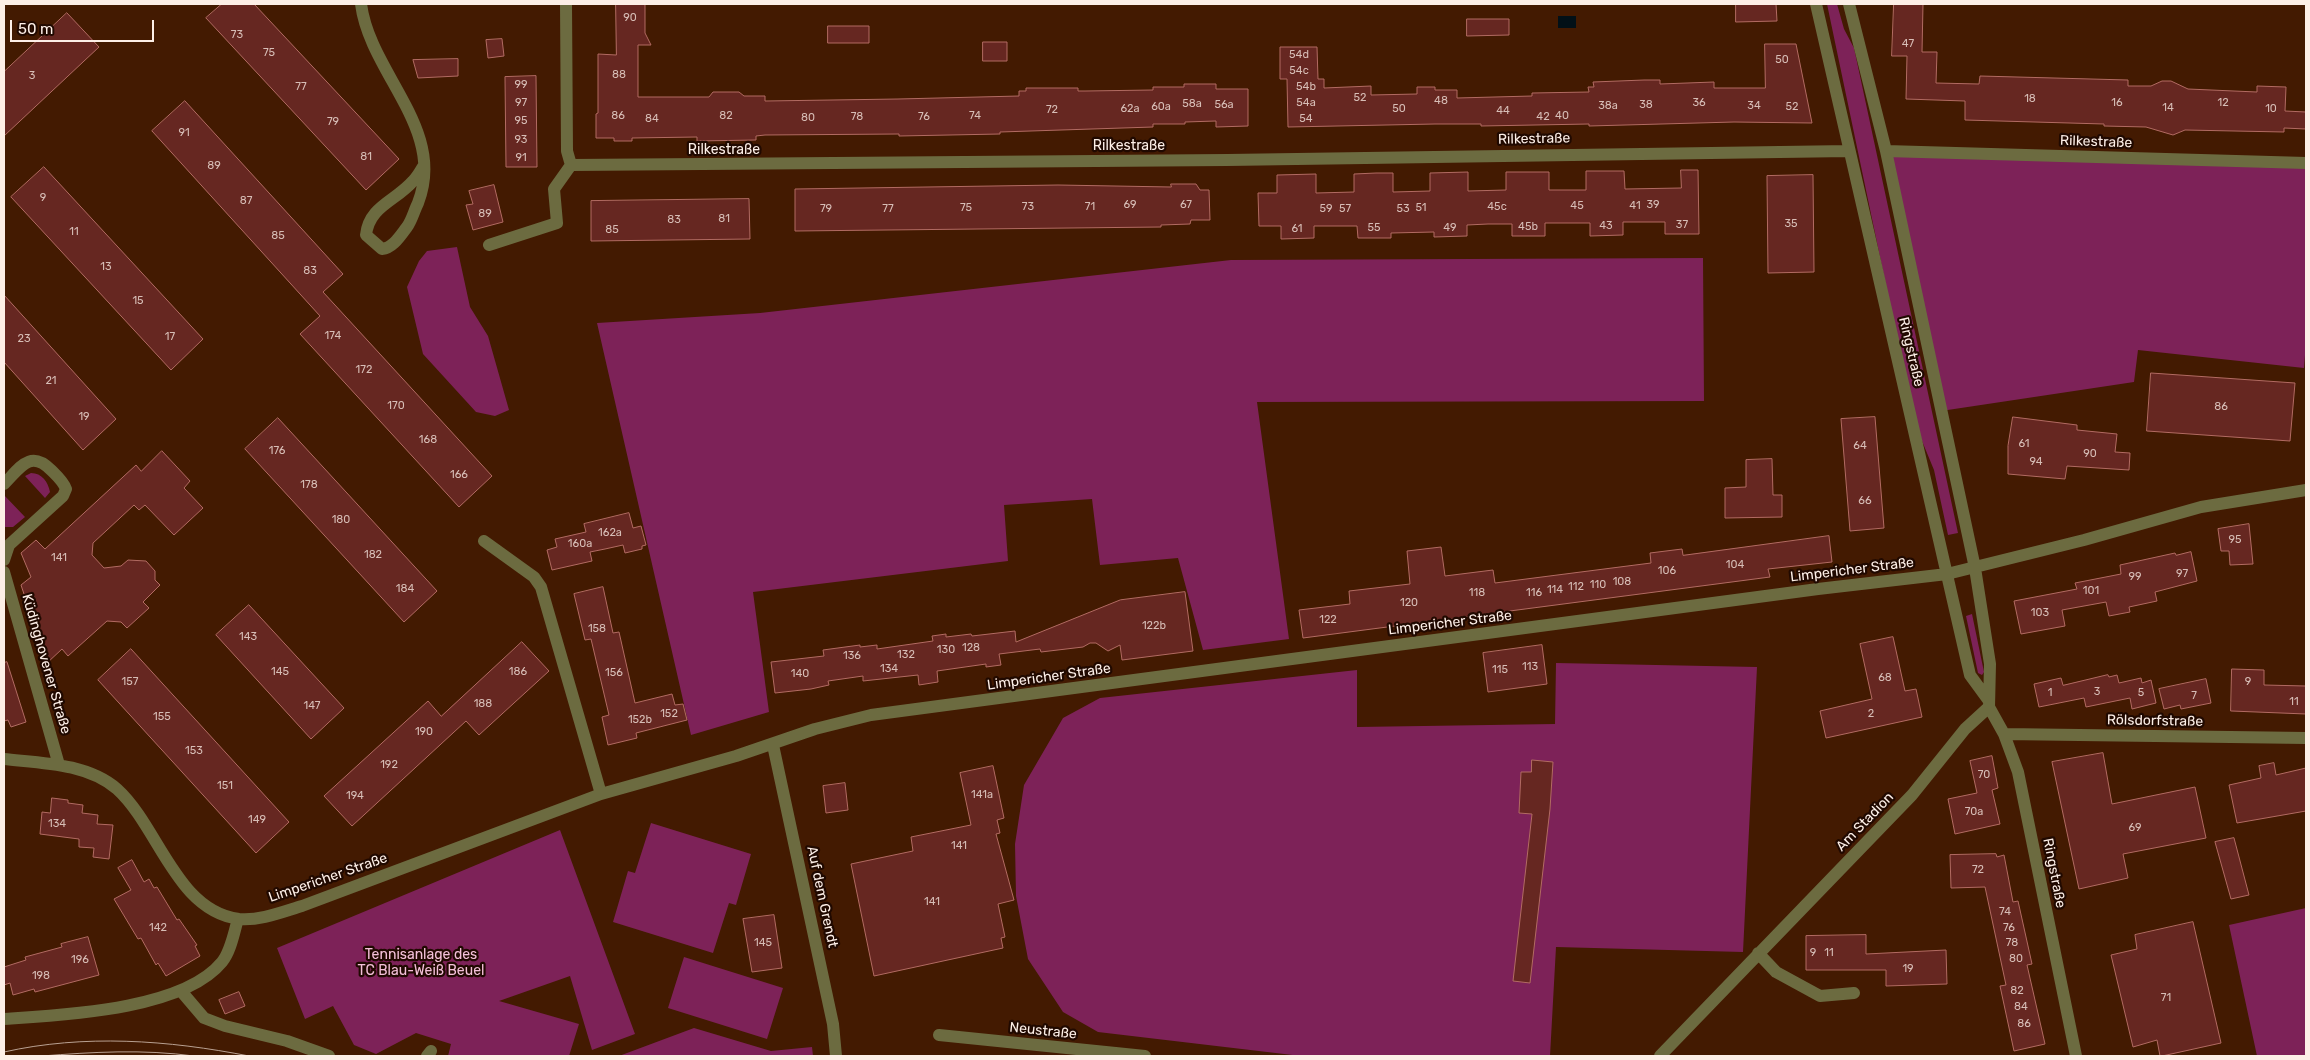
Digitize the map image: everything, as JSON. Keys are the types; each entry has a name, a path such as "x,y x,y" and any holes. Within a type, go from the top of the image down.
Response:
{"street":[{"path":"361,4 371,43 418,129 424,165 423,190 410,222 395,242 388,248 382,249 366,235 368,222 381,208 413,181 424,165"},
{"path":"489,245 557,223 554,189 571,165 567,151 566,4"},
{"name":"Ringstraße","path":"1816,4 1970,675 1989,704 2004,734 2018,772 2076,1056"},
{"name":"Ringstraße","path":"1849,4 1886,151 1975,568 1990,664 1989,704"},
{"name":"Rilkestraße","path":"571,165 1227,160 1849,151"},
{"name":"Rilkestraße","path":"1886,151 2306,164"},
{"path":"4,484 25,463 33,459 42,461 63,483 66,489 63,496 9,545 4,560"},
{"name":"Limpericher Straße","path":"238,919 258,918 302,906 601,794 773,745 816,728 871,715 1818,589 1948,574 2201,507 2306,490"},
{"path":"484,541 534,577 541,587 601,794"},
{"name":"Küdinghovener Straße","path":"4,572 59,765"},
{"name":"Am Stadion","path":"1660,1056 1912,796 1965,729 1989,704"},
{"name":"Rölsdorfstraße","path":"2004,734 2306,738"},
{"name":"Auf dem Grendt","path":"773,745 833,1024 836,1056"},
{"path":"4,760 59,765 92,774 116,788 141,814 178,879 195,897 222,914 238,919 224,960 211,974 181,991 144,1002 105,1009 4,1019"},
{"path":"1758,953 1776,972 1820,996 1854,992"},
{"path":"181,991 204,1018 225,1026 287,1041 329,1056"},
{"name":"Neustraße","path":"939,1035 1145,1056"}],"green space":[{"path":"1827,4 1837,4 1844,29 1854,48 1958,533 1948,535 1934,470 1915,424"},
{"path":"1886,151 2306,163 2306,342 2304,368 2138,350 2134,382 1941,411"},
{"path":"457,247 470,307 488,336 509,410 495,416 476,412 423,354 407,287 419,261 427,251"},
{"path":"1703,258 1704,401 1257,402 1289,639 1203,650 1178,558 1100,565 1092,499 1004,505 1008,561 753,592 769,712 691,735 597,323 760,313 1231,260"},
{"path":"31,473 41,476 48,485 50,492 45,498 25,476"},
{"path":"4,495 25,517 13,527 4,527"},
{"path":"1972,614 1984,672 1982,675 1978,673 1966,616"},
{"path":"1556,663 1757,667 1743,952 1556,947 1550,1056 1301,1056 1098,1032 1063,1012 1028,959 1016,896 1015,844 1024,785 1063,718 1100,698 1357,670 1357,727 1555,724"},
{"path":"651,823 751,854 736,905 729,903 713,953 613,922 628,871 635,873"},
{"name":"Tennisanlage des TC Blau-Weiß Beuel","path":"560,830 635,1034 592,1050 570,976 499,1001 579,1024 569,1056 448,1056 451,1044 416,1033 376,1054 354,1045 333,1006 305,1019 277,948"},
{"path":"2306,908 2306,1056 2257,1056 2229,925"},
{"path":"684,957 783,988 767,1039 668,1008"},
{"path":"694,1028 771,1051 812,1047 813,1056 619,1056"}],"shaded area":[{"path":"1558,16 1576,16 1576,28 1558,28"}],"building":[{"path":"222,4 254,4 399,159 366,190 206,18"},
{"path":"616,4 645,4 645,33 651,45 638,45 638,97 709,97 713,92 739,92 744,96 765,96 765,101 898,99 1019,96 1019,91 1026,91 1026,88 1078,88 1078,91 1153,90 1153,87 1184,87 1184,84 1216,84 1216,89 1248,89 1248,126 1216,127 1216,121 1185,122 1185,124 1153,124 1153,127 1000,132 1000,134 899,136 899,134 765,135 756,136 756,140 697,141 697,137 632,138 632,141 596,138 598,54 616,55"},
{"path":"1736,4 1776,4 1777,21 1736,22"},
{"path":"1894,4 1923,4 1922,52 1937,52 1936,83 1979,84 1980,76 2128,80 2128,86 2151,86 2162,81 2171,81 2188,89 2257,92 2257,86 2286,87 2285,111 2306,112 2306,129 2284,128 2284,132 2185,130 2173,135 2146,127 1965,120 1965,101 1906,99 1907,56 1892,56"},
{"path":"67,13 99,47 4,136 4,72"},
{"path":"1467,19 1509,19 1509,35 1467,36"},
{"path":"828,26 869,26 869,43 828,43"},
{"path":"502,39 504,56 488,58 486,40"},
{"path":"983,42 1007,42 1007,61 983,61"},
{"path":"1765,44 1796,44 1812,123 1734,122 1589,126 1589,124 1481,126 1481,124 1435,124 1288,127 1287,79 1280,79 1280,47 1317,47 1318,79 1324,79 1324,88 1371,86 1371,95 1417,94 1417,87 1435,87 1435,90 1457,90 1457,98 1532,96 1532,93 1589,92 1588,87 1594,87 1593,82 1644,80 1660,80 1660,84 1714,82 1714,88 1765,88"},
{"path":"458,59 458,76 418,78 413,60"},
{"path":"536,76 537,167 506,167 505,77"},
{"path":"185,101 343,274 323,292 492,476 459,507 300,334 320,316 152,131"},
{"path":"44,167 203,339 171,370 11,197"},
{"path":"1681,170 1698,170 1699,234 1665,234 1665,222 1623,222 1623,235 1590,236 1590,223 1545,223 1545,236 1512,236 1512,224 1488,224 1467,225 1467,236 1434,237 1434,232 1391,233 1391,238 1358,238 1357,226 1314,226 1314,238 1281,239 1281,226 1259,226 1258,193 1277,193 1277,175 1316,174 1316,193 1354,192 1354,174 1393,173 1393,192 1430,191 1430,173 1468,172 1468,191 1506,190 1506,172 1549,172 1549,190 1586,190 1586,171 1624,171 1625,189 1681,188"},
{"path":"1813,175 1814,272 1768,273 1767,176"},
{"path":"1171,184 1196,184 1200,190 1209,190 1210,220 1191,220 1190,224 1161,225 1161,227 795,231 795,189 1058,185 1171,187"},
{"path":"494,185 503,222 473,230 466,205 473,204 469,191"},
{"path":"749,199 750,239 591,241 591,201"},
{"path":"4,295 116,419 83,450 4,362"},
{"path":"2151,373 2295,383 2290,441 2147,431"},
{"path":"1875,417 1884,528 1850,531 1841,419"},
{"path":"2013,417 2077,425 2077,430 2117,434 2115,452 2130,453 2129,470 2067,466 2065,479 2008,474 2008,446"},
{"path":"278,418 437,591 404,622 245,449"},
{"path":"162,451 190,481 184,488 203,508 174,535 145,505 139,510 134,505 93,543 92,555 104,568 121,566 128,560 146,561 155,571 155,580 160,585 143,602 149,608 127,628 121,622 107,621 68,656 62,649 47,663 21,585 31,577 21,553 36,540 45,549 136,465 141,471"},
{"path":"1772,459 1773,495 1782,495 1782,517 1725,518 1725,488 1746,487 1746,460"},
{"path":"629,513 633,528 641,526 646,545 642,546 642,549 625,553 623,545 590,552 592,561 552,570 547,550 557,547 555,539 586,532 584,524"},
{"path":"2249,524 2253,564 2230,565 2229,551 2221,551 2218,529"},
{"path":"1829,536 1832,562 1768,569 1770,577 1303,638 1299,610 1350,604 1349,591 1410,584 1407,551 1441,547 1445,576 1493,570 1495,583 1651,563 1650,553 1682,549 1683,555"},
{"path":"2191,552 2197,581 2155,592 2157,601 2129,607 2130,612 2109,616 2106,602 2062,610 2065,626 2021,634 2014,601 2077,589 2075,583 2121,574 2120,565 2175,553 2176,555"},
{"path":"603,587 613,633 619,632 635,703 672,694 675,705 683,704 687,720 636,733 637,738 608,745 602,717 609,715 591,639 585,640 574,594"},
{"path":"1185,592 1193,651 1122,660 1120,645 1108,651 1096,643 1090,643 1083,647 1041,652 1040,649 999,654 1001,665 986,667 986,664 937,671 938,682 919,685 918,675 863,681 863,676 828,681 829,685 811,689 775,693 771,662 824,656 823,650 860,645 860,647 877,645 877,649 933,641 932,636 946,634 946,637 971,634 972,636 1015,631 1016,642 1120,600"},
{"path":"249,605 344,708 311,739 216,635"},
{"path":"1893,637 1905,691 1916,689 1922,717 1826,738 1820,711 1872,699 1860,644"},
{"path":"522,642 549,671 479,735 466,721 352,826 324,796 428,701 441,716"},
{"path":"1542,645 1547,684 1488,692 1483,653"},
{"path":"131,649 289,822 256,853 98,680"},
{"path":"7,662 26,722 11,727 8,720 4,721 4,663"},
{"path":"2232,669 2264,670 2264,685 2306,686 2306,714 2231,711"},
{"path":"2108,675 2109,677 2117,675 2119,683 2141,678 2142,683 2151,680 2156,703 2132,709 2130,698 2086,707 2084,698 2039,707 2034,684 2061,678 2063,685"},
{"path":"2206,679 2211,703 2181,709 2180,705 2164,709 2159,689"},
{"path":"2103,753 2112,804 2195,787 2206,838 2123,854 2128,878 2079,889 2052,762"},
{"path":"1992,756 1998,788 1992,790 2000,824 1955,834 1948,799 1977,793 1970,761"},
{"path":"1532,760 1553,762 1550,809 1530,983 1513,981 1532,814 1519,813 1521,772 1531,772"},
{"path":"2274,763 2276,775 2306,768 2306,811 2237,823 2229,785 2261,778 2259,766"},
{"path":"993,766 1004,818 997,820 1000,833 996,834 1014,900 998,904 1005,937 1001,938 1003,948 874,976 851,864 913,851 911,837 971,825 960,773"},
{"path":"845,783 848,810 826,813 823,786"},
{"path":"52,798 68,800 68,803 83,805 82,813 98,815 97,824 113,825 109,859 93,857 94,848 79,847 79,839 40,834 42,812 50,813"},
{"path":"2234,838 2249,895 2231,899 2215,842"},
{"path":"1996,854 1997,857 2004,855 2013,902 2018,901 2032,964 2027,965 2045,1044 2014,1051 2000,986 2006,985 1985,887 1951,888 1950,855"},
{"path":"132,860 144,882 149,879 154,888 157,887 177,920 179,919 197,945 195,946 200,956 166,976 158,963 156,965 141,938 138,939 114,899 131,890 118,868"},
{"path":"774,915 782,968 752,972 743,919"},
{"path":"2193,922 2221,1043 2162,1056 2160,1056 2157,1040 2133,1047 2111,955 2137,949 2135,935"},
{"path":"1866,935 1866,954 1946,950 1947,984 1886,986 1886,970 1806,970 1806,936"},
{"path":"88,937 99,975 35,992 34,989 13,995 10,983 4,985 4,967 26,960 25,957 62,947 61,944"},
{"path":"239,992 245,1006 225,1014 219,1000"}],"tram line":[{"path":"4,1052 34,1046 65,1043 126,1041 188,1046 249,1056"},
{"path":"42,1056 99,1052 137,1052 194,1056"}]}
